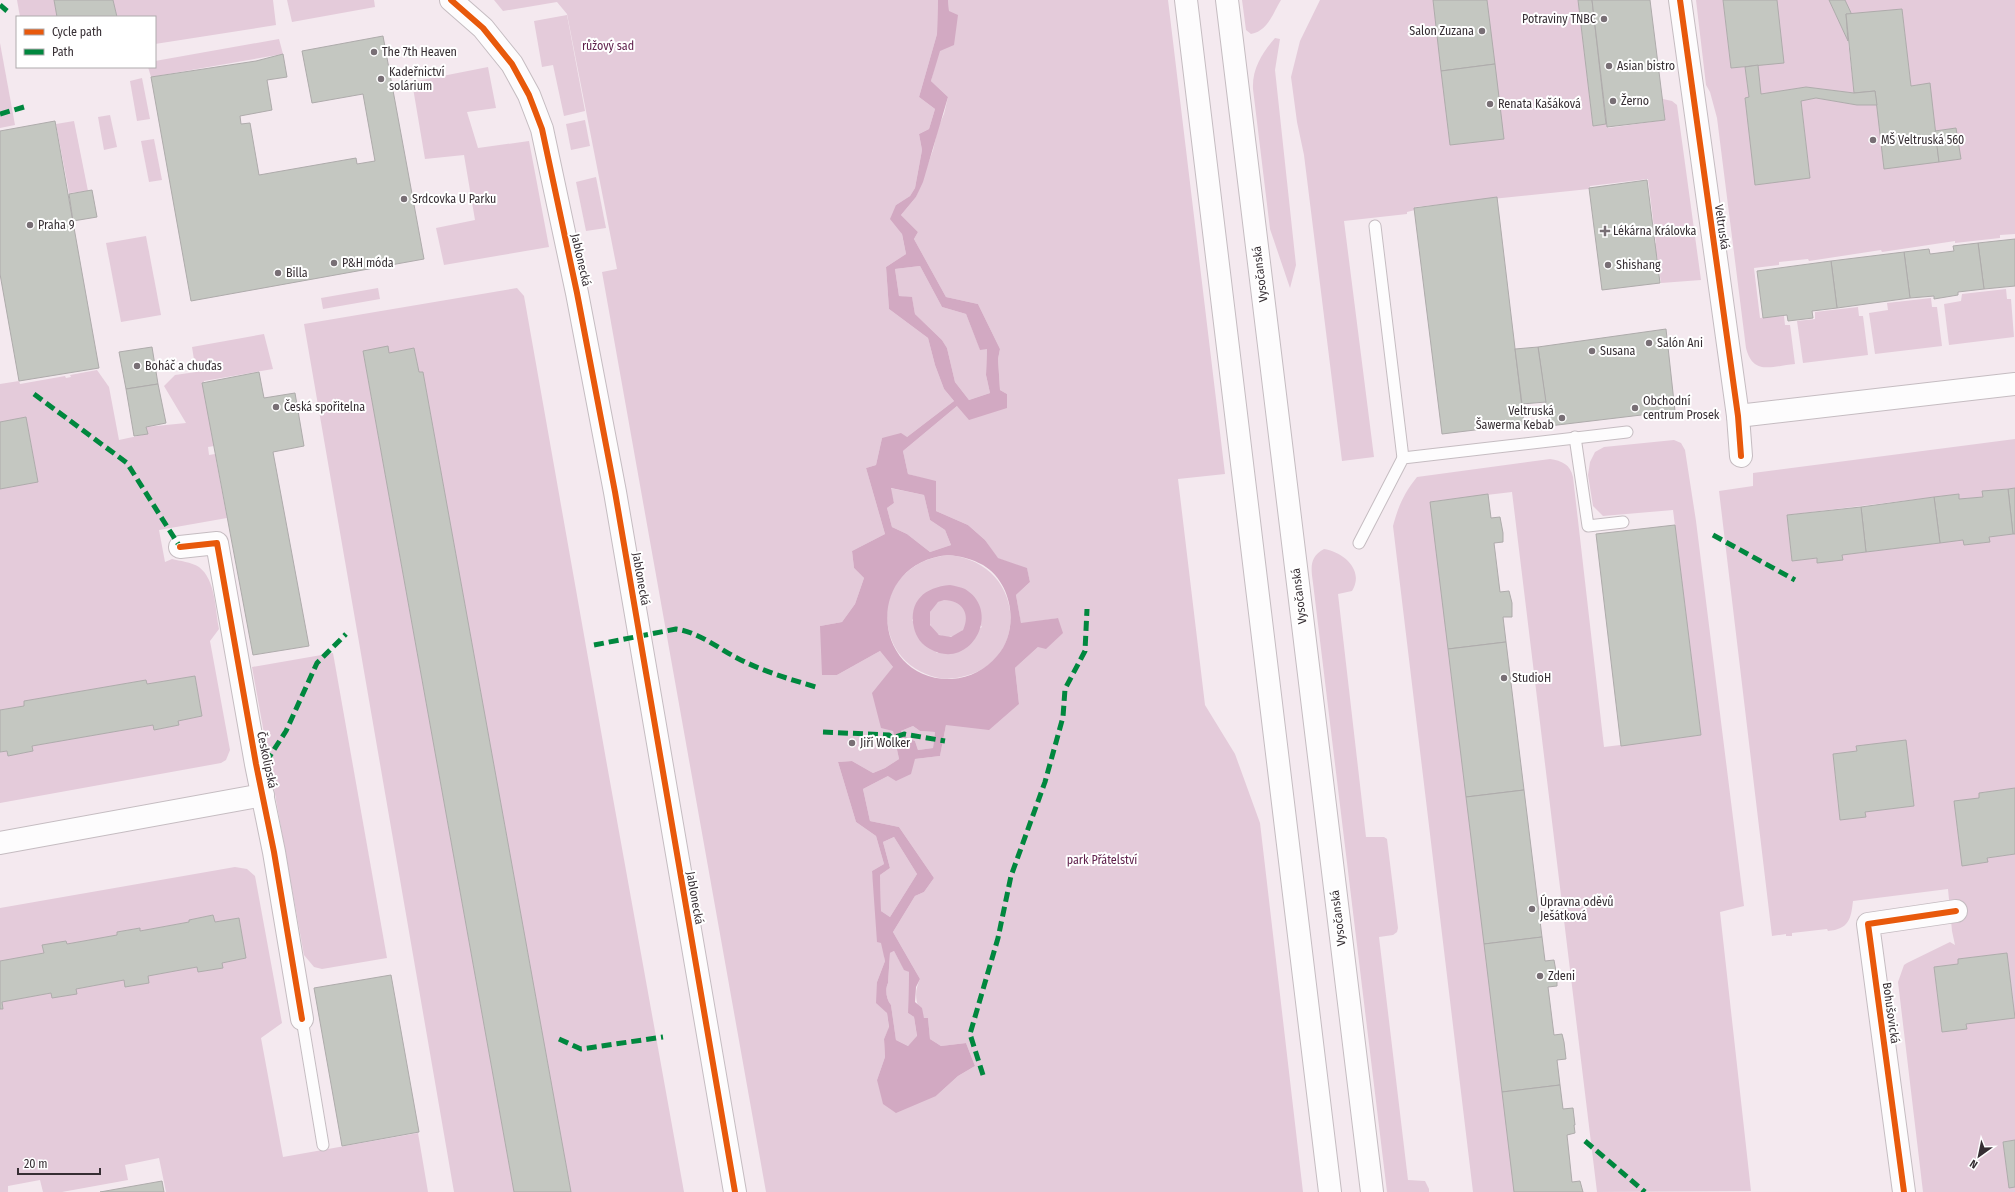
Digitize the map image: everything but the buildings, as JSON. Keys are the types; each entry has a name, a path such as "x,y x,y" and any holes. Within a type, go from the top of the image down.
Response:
{"street":[{"name":"Jablonecká","path":"451,0 483,28 512,64 529,95 542,129 577,293 615,492 735,1192"},
{"path":"1186,0 1330,1192"},
{"name":"Vysočanská","path":"1227,0 1372,1192"},
{"name":"Veltruská","path":"1680,0 1738,416 1741,456"},
{"path":"1738,416 2015,384"},
{"name":"Českolipská","path":"180,547 217,543 302,1019"},
{"name":"Českolipská","path":"0,844 263,795"},
{"name":"Bohušovická","path":"1904,1192 1868,924 1956,912"}],"lane":[{"path":"1359,543 1403,458 1375,226"},
{"path":"1403,458 1627,432"},
{"path":"1575,437 1588,526 1623,522"},
{"path":"302,1019 323,1145"}],"green space":[{"path":"17,0 54,0 57,16 20,16"},
{"path":"113,0 273,0 276,25 156,44 156,16 117,16"},
{"path":"287,0 374,0 375,7 292,22"},
{"name":"park Přátelství","path":"494,0 938,0 937,34 919,97 935,109 929,129 919,134 922,150 915,188 910,196 896,205 906,254 886,267 889,309 928,338 935,365 944,389 954,401 907,437 882,438 876,465 866,468 885,534 852,551 854,568 864,578 855,604 842,622 820,626 837,675 880,651 893,667 893,731 899,759 885,768 873,773 852,761 838,762 856,822 876,836 884,864 872,871 885,961 877,982 887,1013 889,1028 884,1039 885,1057 877,1080 936,1096 958,1076 975,1066 966,1043 941,1046 930,1039 928,1018 924,1018 916,999 920,979 893,932 915,896 924,892 934,878 899,827 870,821 863,789 888,776 915,759 940,756 946,725 1019,704 1015,668 1038,647 1058,618 1021,624 1016,595 1030,582 1027,569 997,558 985,540 968,525 936,511 936,482 908,474 903,451 957,406 1007,394 1000,390 998,359 1000,349 978,304 946,297 914,239 918,232 901,215 916,197 933,150 948,97 931,81 949,11 948,0 1168,0 1225,474 1178,479 1205,705 1235,754 1260,823 1303,1192 766,1192 602,272 617,269 567,14 557,2 503,11"},
{"path":"1242,0 1281,0 1266,25 1257,32 1251,34 1246,30"},
{"path":"1320,0 1433,0 1450,145 1503,139 1487,0 1578,0 1593,126 1606,124 1608,128 1665,120 1663,99 1672,101 1677,105 1701,280 1661,283 1657,256 1655,255 1654,244 1656,243 1648,179 1590,186 1589,189 1415,207 1415,210 1407,212 1407,214 1344,221 1374,457 1342,461 1304,155 1297,122 1291,77 1300,41"},
{"path":"1696,0 1723,0 1731,68 1745,67 1749,97 1745,98 1756,185 1810,177 1801,101 1816,98 1857,105 1877,105 1884,168 1961,159 1956,128 1935,131 1930,84 1911,86 1902,9 1852,15 1845,0 2015,0 2015,234 2000,235 2000,238 1955,243 1955,241 1809,261 1808,259 1779,262 1779,265 1754,268 1760,318 1784,316 1785,325 1790,325 1795,364 1764,367 1753,363 1746,348 1717,118 1710,92 1706,85"},
{"path":"1777,0 1829,0 1848,41 1854,93 1806,87 1761,94 1758,65"},
{"path":"567,15 585,111 564,116 553,65 542,67 534,21"},
{"path":"1275,38 1280,39 1275,70 1296,265 1290,288 1270,229 1253,89 1256,68 1266,49"},
{"path":"279,39 283,54 151,77 148,68 156,68 156,61"},
{"path":"0,43 15,125 0,128"},
{"path":"488,67 496,108 467,112 478,148 529,141 549,247 444,265 436,228 475,220 464,155 425,159 412,82"},
{"path":"142,78 150,119 137,121 130,81"},
{"path":"110,115 117,147 104,150 98,117"},
{"path":"585,120 590,146 571,150 566,124"},
{"path":"74,121 88,191 69,193 56,124"},
{"path":"154,139 162,180 149,182 141,141"},
{"path":"596,177 606,228 586,231 576,182"},
{"path":"146,236 161,315 121,322 106,243"},
{"path":"920,266 942,307 966,314 980,349 987,349 986,375 990,393 969,400 955,382 947,348 942,340 915,314 912,298 899,296 895,269"},
{"path":"378,288 380,299 323,309 321,298"},
{"path":"517,288 524,296 684,1192 571,1192 423,372 419,372 414,348 389,353 388,347 363,351 514,1192 454,1192 304,324"},
{"path":"2006,289 2007,299 2011,299 2014,337 1949,345 1944,304 1961,301 1962,294"},
{"path":"1931,298 1932,307 1937,307 1942,346 1875,354 1869,313 1888,310 1887,303"},
{"path":"1858,307 1859,316 1863,316 1868,355 1803,363 1797,321 1815,319 1815,312"},
{"path":"264,334 273,369 204,381 203,386 214,446 208,447 209,455 215,454 227,518 159,530 165,562 172,559 196,565 205,573 212,587 219,629 210,641 230,750 226,760 221,763 0,803 0,752 7,751 8,756 33,751 32,746 153,725 154,730 179,725 178,721 202,716 195,676 147,684 146,680 24,701 24,706 0,710 0,489 38,481 26,417 0,422 0,384 19,381 20,384 65,376 66,378 71,377 70,375 97,370 109,387 119,440 147,434 146,427 186,423 164,386 175,375 196,372 192,347"},
{"path":"2015,439 2015,488 1983,491 1983,497 1959,499 1959,494 1787,515 1792,561 1817,558 1817,562 1843,559 1842,555 1963,540 1964,545 1989,542 1989,537 2015,534 2015,788 1979,793 1979,798 1954,801 1962,865 1988,862 1987,858 2015,854 2015,1017 2007,953 1958,959 1958,964 1934,967 1942,1032 1967,1029 1966,1024 2015,1018 2015,1140 2003,1142 2009,1187 2015,1187 2015,1192 1923,1192 1898,982 1904,965 1907,963 1950,942 1955,945 1952,931 1948,889 1853,901 1850,918 1845,925 1840,928 1828,931 1827,929 1792,933 1792,936 1786,936 1786,934 1772,936 1719,491 1753,486 1753,473","holes":["1906,740 1914,806 1865,812 1866,817 1840,820 1833,754 1857,751 1857,746"]},
{"path":"1674,440 1681,443 1685,450 1696,521 1744,906 1720,912 1751,1191 1597,1192 1512,492 1435,501 1520,1192 1473,1192 1393,526 1402,500 1417,477 1550,459 1568,466 1573,477 1604,747 1701,735 1673,510 1603,516 1593,506 1588,475 1590,462 1595,452 1604,447"},
{"path":"890,488 924,495 930,520 945,530 951,545 930,552 907,534 892,527 887,508 894,503"},
{"path":"1324,549 1345,558 1354,569 1356,576 1352,591 1338,594 1366,837 1384,837 1387,839 1398,928 1397,932 1393,935 1379,937 1408,1180 1425,1181 1429,1192 1387,1192 1312,572 1313,559"},
{"path":"948,555 974,562 993,575 1005,593 1010,614 1008,635 1000,653 984,668 961,677 939,678 930,676 915,668 898,652 892,641 888,625 887,610 890,596 897,583 906,573 918,564 932,558","holes":["950,585 982,627 937,653 912,620"]},
{"path":"948,599 958,602 964,608 967,618 964,628 958,634 948,637 938,634 932,628 929,618 932,608 938,602"},
{"path":"333,653 387,958 322,969 314,967 304,955 252,667"},
{"path":"913,726 920,731 935,732 933,748 918,750 915,741 902,735 901,731"},
{"path":"894,837 917,874 890,917 881,911 880,875 890,868 883,842"},
{"path":"235,867 247,869 255,876 282,1023 261,1038 283,1157 418,1133 428,1192 166,1192 159,1158 125,1165 128,1180 62,1192 43,1192 40,1180 8,1186 8,1192 0,1192 0,1009 3,1009 2,1002 51,993 52,998 76,994 76,989 124,980 126,987 149,983 148,976 197,967 198,972 222,968 222,963 246,958 239,918 215,922 213,915 189,920 189,922 140,931 140,928 117,932 117,935 67,944 66,941 42,946 44,953 0,961 0,908"},
{"path":"894,951 904,969 909,972 908,1013 914,1017 917,1037 908,1046 896,1040 891,1005 886,994 890,953"}],"shaded area":[{"path":"938,0 948,0 949,11 958,15 954,45 940,51 931,81 948,97 923,182 916,197 901,215 918,232 914,239 946,297 978,304 1000,349 998,359 1000,390 1007,394 1007,408 969,420 957,406 903,451 908,474 936,481 936,511 968,525 985,540 998,558 1027,568 1030,582 1016,595 1021,623 1058,618 1063,633 1046,649 1038,647 1015,668 1019,704 989,730 946,725 940,756 915,759 911,774 896,781 888,776 863,789 870,821 899,827 934,878 924,892 915,896 893,932 920,979 916,987 915,1002 922,1008 924,1018 928,1018 930,1039 941,1046 966,1043 975,1066 958,1076 936,1096 896,1113 883,1104 877,1080 885,1057 884,1039 889,1027 887,1013 876,1003 877,982 885,961 881,943 877,942 872,871 884,864 876,836 856,822 838,762 852,761 873,773 885,768 899,759 893,731 881,728 872,693 893,667 880,651 837,675 822,675 820,626 842,622 855,604 864,578 854,568 852,551 885,534 866,468 876,465 882,438 901,433 907,437 954,401 944,389 935,365 928,338 889,309 886,267 906,254 902,234 890,219 896,205 910,196 915,188 922,150 919,134 929,129 935,109 919,97 937,34","holes":["920,266 942,307 966,314 980,350 987,349 986,375 990,393 969,400 955,382 947,348 942,340 915,314 912,297 899,296 895,269","891,488 924,495 930,520 945,530 951,545 930,552 907,534 892,527 887,508 894,503","948,555 975,561 993,573 1001,583 1007,595 1011,621 1009,633 1004,645 993,661 983,669 971,675 952,679 925,675 905,662 893,643 887,622 890,599 901,579 920,563","913,726 920,731 935,732 933,748 918,750 915,741 902,735 901,731","894,837 917,874 890,917 881,911 880,875 890,868 883,842","894,951 904,970 909,972 908,1013 914,1017 917,1036 908,1046 896,1040 891,1005 886,994 890,953"]},
{"path":"950,585 965,589 976,599 981,611 981,624 977,636 969,646 958,653 945,654 930,649 924,645 916,635 914,628 913,618 916,603 926,592 941,586","holes":["944,600 956,602 960,605 965,613 966,619 963,630 951,637 939,635 930,625 930,612 938,602"]}],"marked path":[{"path":"0,5 7,11"},
{"path":"0,114 24,107"},
{"path":"34,394 127,463 180,547"},
{"path":"1713,535 1795,580"},
{"path":"983,1075 970,1034 998,938 1011,876 1045,782 1063,717 1065,689 1085,651 1087,609"},
{"path":"594,645 676,629 692,633 756,667 816,687"},
{"path":"266,762 286,731 317,663 346,634"},
{"path":"823,732 889,735 892,738 904,734 945,741"},
{"path":"559,1039 581,1049 663,1037"},
{"path":"1585,1141 1645,1192"}],"cycle path":[{"path":"451,0 483,28 512,64 529,95 542,129 577,293 615,492 735,1192"},
{"path":"1680,0 1738,416 1741,456"},
{"path":"180,547 217,543 256,764 274,852 302,1019"},
{"path":"1904,1192 1868,924 1956,911"}],"place":[{"name":"Potraviny TNBC","path":"1604,19"},
{"name":"Salon Zuzana","path":"1482,31"},
{"name":"The 7th Heaven","path":"374,52"},
{"name":"Asian bistro","path":"1609,66"},
{"name":"Kadeřnictví solárium","path":"381,79"},
{"name":"Žerno","path":"1613,101"},
{"name":"Renata Kašáková","path":"1490,104"},
{"name":"MŠ Veltruská 560","path":"1873,140"},
{"name":"Srdcovka U Parku","path":"404,199"},
{"name":"Praha 9","path":"30,225"},
{"name":"Lékárna Královka","path":"1605,231"},
{"name":"P&H móda","path":"334,263"},
{"name":"Shishang","path":"1608,265"},
{"name":"Billa","path":"278,273"},
{"name":"Salón Ani","path":"1649,343"},
{"name":"Susana","path":"1592,351"},
{"name":"Boháč a chuďas","path":"137,366"},
{"name":"Česká spořitelna","path":"276,407"},
{"name":"Obchodní centrum Prosek","path":"1635,408"},
{"name":"Veltruská Šawerma Kebab","path":"1562,418"},
{"name":"StudioH","path":"1504,678"},
{"name":"Jiří Wolker","path":"852,743"},
{"name":"Úpravna oděvů Ješátková","path":"1532,909"},
{"name":"Zdeni","path":"1540,976"}],"park label":[{"name":"růžový sad","path":"608,46"}]}
